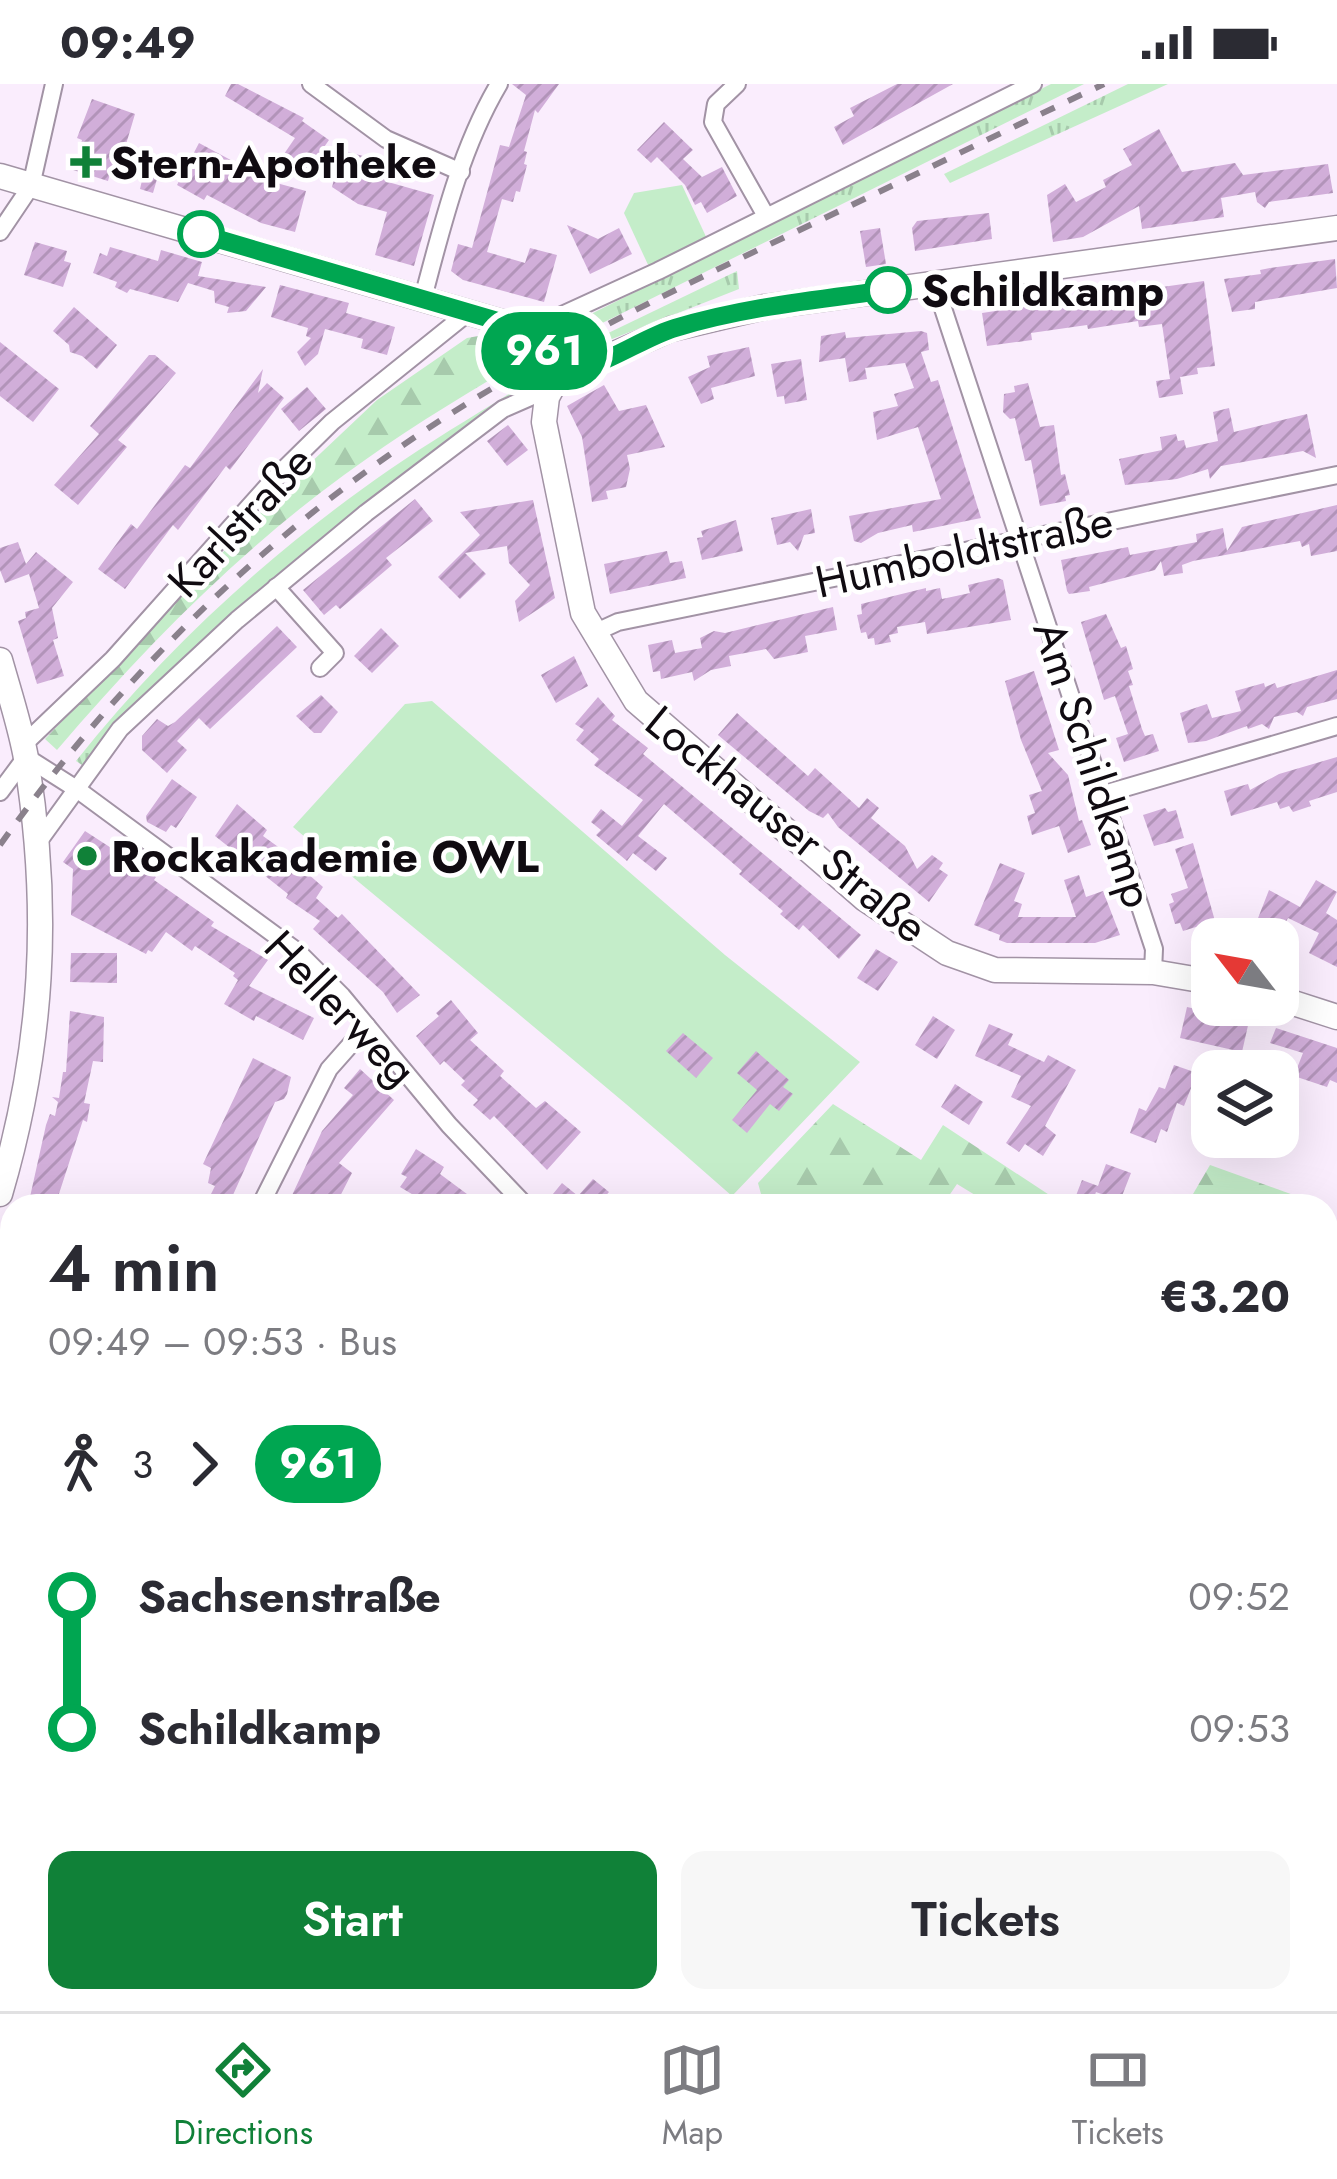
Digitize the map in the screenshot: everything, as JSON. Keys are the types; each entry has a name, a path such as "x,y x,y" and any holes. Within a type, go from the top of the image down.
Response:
{"street":[{"path":"0,232 31,186 55,84"},
{"path":"423,298 483,110 499,84"},
{"path":"736,84 716,104 713,122 766,216"},
{"path":"527,331 1033,84"},
{"path":"311,86 386,139 461,172"},
{"path":"0,176 470,311 527,331 561,371"},
{"path":"561,371 578,370 671,329 719,316 1337,228"},
{"name":"Am Schildkamp","path":"935,284 1104,794 1153,960"},
{"name":"Karlstraße","path":"0,792 24,751 272,482 332,422 470,311"},
{"path":"35,846 120,729 276,587 503,409 535,395 547,397 561,371"},
{"name":"Lockhauser Straße","path":"547,397 544,422 583,613 646,713 865,898 929,942 970,962 1012,973 1153,960 1191,974"},
{"name":"Humboldtstraße","path":"594,633 618,622 1337,475"},
{"path":"276,587 335,653 320,668"},
{"path":"0,660 24,751 35,846 38,1015 26,1097 0,1194"},
{"path":"1104,794 1337,726"},
{"name":"Hellerweg","path":"24,751 298,952 514,1194"},
{"path":"1299,1005 1337,1017"},
{"path":"266,1194 328,1069 367,1026"}],"green space":[{"path":"1051,84 1084,84 568,340 561,329"},
{"path":"1128,84 1168,84 950,183 944,174"},
{"path":"682,185 708,241 650,269 624,213 634,193"},
{"path":"737,271 739,289 579,352 573,350"},
{"path":"484,335 519,353 523,360 366,459 304,505 193,604 57,750 45,739 286,486 377,400 467,338"},
{"path":"536,377 537,385 514,397 337,528 85,767 76,761 183,641 262,568 389,470"},
{"path":"432,701 725,955 860,1062 734,1194 293,827 405,704"},
{"path":"833,1104 921,1160 943,1125 1048,1194 973,1194 957,1184 950,1194 761,1194 758,1183"},
{"path":"1210,1165 1291,1194 1193,1194"}],"building":[{"path":"231,84 304,118 329,140 308,170 284,154 295,138 225,96"},
{"path":"512,84 559,84 538,113 535,110 520,192 516,191 513,202 502,199 487,252 525,263 530,248 557,255 544,302 463,280 451,271 458,244 472,248 500,145 509,147 526,95"},
{"path":"897,84 953,84 843,145 834,127 854,116 850,108"},
{"path":"92,99 135,114 124,151 162,162 153,193 140,189 143,176 112,166 108,181 73,170 82,140 77,138"},
{"path":"664,122 693,150 683,159 702,177 722,167 737,196 707,213 701,202 695,205 685,185 657,157 651,163 637,150"},
{"path":"1159,129 1182,172 1235,163 1243,175 1328,164 1333,193 1269,202 1265,208 1257,202 1255,192 1221,198 1224,217 1142,229 1139,206 1083,237 1053,242 1047,195 1065,184 1076,202 1106,187 1103,180 1132,165 1123,149"},
{"path":"199,143 240,165 250,162 263,168 258,178 306,191 295,232 261,223 177,185"},
{"path":"342,150 394,165 388,182 434,195 414,266 375,255 387,212 358,204 332,187"},
{"path":"989,213 992,239 915,251 912,228 917,221"},
{"path":"567,225 598,239 619,228 632,254 590,274"},
{"path":"880,228 886,264 866,267 860,231"},
{"path":"35,242 67,251 64,261 71,263 63,287 24,275"},
{"path":"110,247 158,261 161,250 202,262 198,276 266,287 246,311 227,313 229,307 215,303 214,291 188,283 178,302 130,289 127,293 115,287 117,282 93,273 100,253 107,256"},
{"path":"1335,259 1337,288 1255,302 1255,309 1232,312 1224,279"},
{"path":"1204,281 1215,366 1180,377 1183,394 1159,398 1156,381 1170,379 1162,324 1139,327 1138,321 1088,329 1087,325 1031,333 1032,340 987,346 982,313"},
{"path":"280,285 349,303 346,313 395,327 387,355 361,348 363,339 325,329 318,354 305,366 297,352 311,338 306,336 308,328 271,317"},
{"path":"74,307 117,345 97,369 70,352 69,345 53,331"},
{"path":"927,333 929,350 921,352 931,382 938,380 981,518 913,532 912,525 878,533 861,543 854,541 849,516 941,499 918,427 877,440 873,412 898,406 894,394 914,388 905,363 865,368 867,379 849,382 845,358 819,362 821,336"},
{"path":"0,342 59,389 33,422 0,396"},
{"path":"749,347 755,376 711,388 714,399 701,404 688,377 710,367 707,356"},
{"path":"149,355 176,373 118,440 127,447 78,505 54,485 99,434 90,426"},
{"path":"801,359 807,400 785,404 784,396 777,397 771,364"},
{"path":"263,369 258,393 267,383 284,398 230,470 226,466 178,530 173,525 125,589 98,569 131,524 137,529 185,465 190,468"},
{"path":"1028,383 1040,427 1054,425 1061,475 1065,474 1070,495 1065,496 1066,501 1040,506 1031,460 1025,461 1015,418 1003,412 1004,394"},
{"path":"604,385 619,411 646,405 665,447 627,455 626,487 606,491 608,499 592,502 582,437 567,406"},
{"path":"307,387 326,409 299,431 281,409"},
{"path":"1229,408 1234,432 1307,414 1316,458 1303,451 1221,466 1210,479 1208,469 1177,479 1125,485 1119,459 1162,450 1160,437 1176,434 1186,448 1218,441 1213,412"},
{"path":"508,425 528,450 507,466 487,441"},
{"path":"415,499 433,521 386,558 392,565 340,609 336,605 324,615 303,590"},
{"path":"533,500 555,598 519,622 515,601 530,585 509,563 507,546 465,553 486,574 460,599 438,577 480,535 460,512"},
{"path":"1337,505 1337,551 1311,556 1309,544 1302,547 1300,541 1193,561 1182,565 1183,573 1164,576 1161,561 1155,570 1089,587 1090,591 1067,591 1061,560 1128,547 1130,555 1197,542 1196,534 1223,528 1227,551 1242,527"},
{"path":"811,509 815,533 804,535 798,551 790,542 777,545 771,518"},
{"path":"736,520 743,551 702,560 697,538 703,537 701,531"},
{"path":"18,542 26,564 36,552 73,582 52,608 58,638 53,640 64,676 37,684 18,621 26,618 25,612 39,608 29,574 5,583 0,570 0,548"},
{"path":"667,551 670,563 682,561 686,578 610,594 604,564"},
{"path":"1003,580 1011,620 927,634 925,622 897,627 898,633 889,635 891,642 875,645 874,638 861,633 857,615 862,614 861,604 926,588 940,588 942,599 970,593 968,585"},
{"path":"833,607 837,630 805,636 808,652 774,659 766,649 729,656 731,666 711,670 694,681 692,672 661,679 660,671 653,672 648,645 672,640 675,653 702,648 700,638 714,631 725,633"},
{"path":"1106,614 1121,648 1126,646 1133,669 1128,671 1133,685 1129,686 1142,729 1145,736 1153,734 1159,751 1124,762 1116,738 1128,734 1115,696 1104,700 1081,622"},
{"path":"277,626 297,647 210,729 199,718 177,741 187,750 167,773 142,750 142,736 157,719 168,726 175,722"},
{"path":"381,628 399,646 372,673 354,656"},
{"path":"574,656 588,686 556,703 541,675"},
{"path":"1337,670 1337,699 1307,707 1303,716 1297,712 1274,717 1269,729 1262,724 1247,726 1188,743 1180,713 1207,704 1212,718 1241,711 1235,691 1264,683 1265,687 1275,683 1277,688"},
{"path":"1034,671 1059,750 1048,753 1068,775 1079,821 1091,845 1068,853 1059,826 1032,835 1027,816 1035,813 1029,795 1042,791 1021,740 1005,681"},
{"path":"321,695 338,712 321,733 314,733 296,716"},
{"path":"598,697 615,716 612,720 648,748 643,754 861,935 839,959 803,925 799,930 780,914 783,911 739,874 742,871 664,804 638,836 667,858 656,871 633,853 627,861 596,835 601,830 591,822 601,809 622,826 643,800 594,765 599,759 576,740 584,730 575,724"},
{"path":"737,713 808,776 815,768 859,808 867,798 879,808 871,818 905,846 917,869 932,855 943,863 939,869 948,875 929,902 838,827 828,813 823,818 809,811 718,735"},
{"path":"1337,757 1337,792 1293,812 1289,806 1280,809 1277,802 1231,816 1224,791 1248,784 1250,790 1279,774"},
{"path":"172,779 197,797 176,828 171,825 166,832 147,822 146,816"},
{"path":"237,804 267,830 263,836 302,864 323,887 316,898 338,918 342,914 420,995 397,1013 383,992 313,929 320,921 215,836"},
{"path":"1165,808 1176,810 1184,838 1154,846 1143,815"},
{"path":"85,831 156,877 214,922 211,926 268,960 249,986 314,1018 303,1040 224,1004 238,980 235,973 195,946 192,951 166,932 146,954 71,915 73,869 63,862"},
{"path":"1193,843 1214,918 1191,918 1191,928 1183,931 1180,923 1175,924 1169,904 1174,902 1171,894 1188,888 1175,849"},
{"path":"1000,863 1025,873 1014,901 1022,904 1018,917 1076,917 1064,880 1079,875 1086,897 1103,891 1120,935 1095,943 1007,943 999,940 1000,935 974,925"},
{"path":"1316,880 1337,892 1326,913 1337,920 1337,967 1309,953 1319,933 1299,923 1299,918 1258,918 1269,890 1300,907"},
{"path":"876,949 898,962 878,991 857,978"},
{"path":"71,953 117,953 117,983 70,982"},
{"path":"451,1000 478,1033 470,1040 504,1071 500,1076 536,1108 545,1101 581,1132 547,1170 494,1116 490,1120 473,1105 478,1100 461,1085 465,1081 444,1061 440,1065 416,1036"},
{"path":"1187,1007 1191,1008 1191,1026 1248,1026 1242,1050 1180,1038"},
{"path":"70,1011 104,1017 103,1062 93,1061 84,1103 90,1104 87,1122 83,1120 59,1194 31,1194 46,1125 50,1114 55,1116 58,1102 52,1097 59,1098 66,1072"},
{"path":"933,1016 955,1030 937,1059 915,1045"},
{"path":"989,1024 1013,1034 1008,1045 1044,1062 1048,1055 1076,1070 1045,1126 1056,1135 1043,1156 1025,1144 1019,1152 1006,1143 1031,1106 1011,1097 1021,1076 975,1056"},
{"path":"1276,1028 1337,1048 1337,1083 1330,1080 1327,1087 1299,1078 1303,1053 1270,1043"},
{"path":"683,1033 713,1058 696,1078 666,1051"},
{"path":"756,1051 789,1080 783,1087 793,1094 779,1111 770,1104 747,1133 732,1120 757,1090 737,1073"},
{"path":"253,1058 291,1077 287,1094 275,1102 233,1194 211,1194 215,1186 208,1183 211,1168 203,1164"},
{"path":"1174,1065 1191,1071 1191,1088 1184,1106 1177,1103 1167,1132 1161,1129 1156,1143 1130,1133 1139,1108 1146,1111 1159,1087 1165,1089"},
{"path":"360,1069 394,1100 339,1163 352,1173 341,1194 293,1194 322,1131 353,1095 344,1088"},
{"path":"955,1084 983,1102 969,1125 941,1107"},
{"path":"416,1149 444,1167 440,1174 467,1194 412,1194 400,1187 407,1177 401,1174"},
{"path":"1106,1164 1131,1173 1123,1194 1077,1194 1082,1180 1098,1186"},
{"path":"593,1179 609,1192 607,1194 580,1194"},
{"path":"562,1183 576,1194 553,1194"}],"railway":[{"path":"0,845 85,736 178,634 279,540 389,455 484,393 632,312 1104,84"}],"bus line":[{"name":"961","path":"201,234 515,326 534,337 561,371 578,370 671,329 719,316 888,290"}],"place":[{"name":"Stern-Apotheke","path":"86,162"},
{"name":"Schildkamp","path":"888,290"},
{"name":"Rockakademie OWL","path":"87,856"}]}
